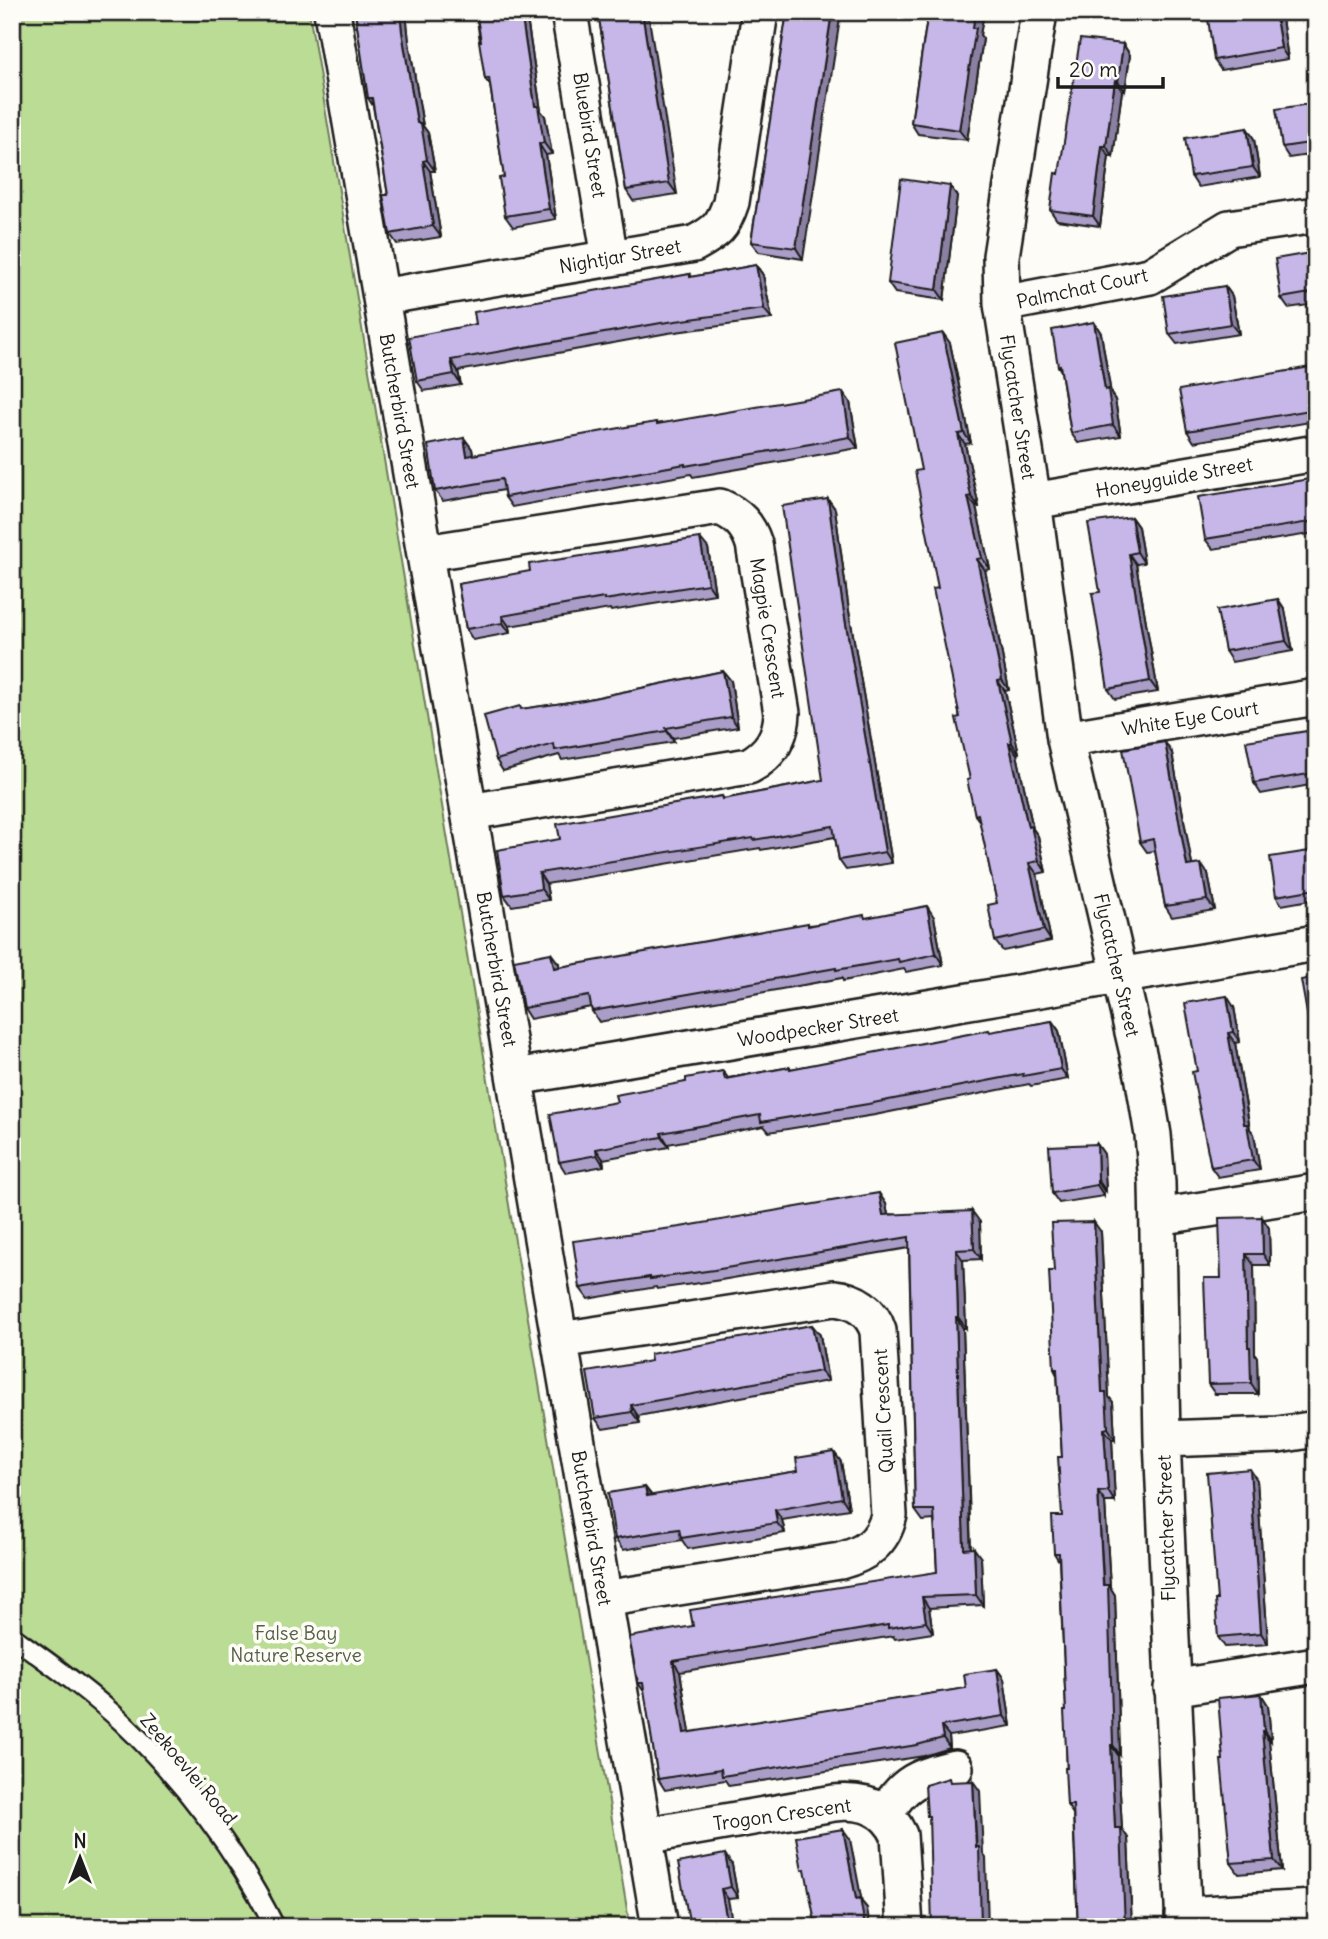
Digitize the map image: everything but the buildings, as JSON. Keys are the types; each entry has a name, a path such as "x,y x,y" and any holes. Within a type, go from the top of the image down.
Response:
{"street":[{"name":"Butcherbird Street","path":"332,12 660,1927"},
{"name":"Bluebird Street","path":"569,12 610,258"},
{"name":"Nightjar Street","path":"381,297 694,244 712,234 724,222 731,202 760,12"},
{"name":"Flycatcher Street","path":"1040,12 1001,256 1002,304 1033,501 1065,739 1143,1075 1153,1135 1158,1217 1162,1439 1184,1921"},
{"name":"Palmchat Court","path":"1002,304 1150,276 1229,228 1316,215"},
{"name":"Honeyguide Street","path":"1033,501 1316,453"},
{"name":"Magpie Crescent","path":"425,553 720,507 745,523 754,544 782,713 776,741 761,760 749,766 469,812"},
{"name":"White Eye Court","path":"1065,739 1316,697"},
{"name":"Woodpecker Street","path":"516,1077 1120,978 1316,943"},
{"path":"1158,1217 1316,1192"},
{"name":"Quail Crescent","path":"560,1340 834,1298 846,1299 859,1305 875,1322 878,1331 889,1514 886,1528 869,1549 859,1556 840,1561 604,1599"},
{"path":"1162,1439 1278,1435 1316,1429"},
{"path":"1172,1688 1316,1665"},
{"path":"905,1927 899,1835 885,1814 895,1797 919,1777 955,1769"},
{"name":"Trogon Crescent","path":"645,1836 848,1801 875,1807 885,1814"},
{"path":"1184,1921 1316,1908"}],"lane":[{"name":"Zeekoevlei Road","path":"12,1636 121,1720 162,1763 209,1820 259,1895 275,1927"}],"green space":[{"name":"False Bay Nature Reserve","path":"12,12 309,12 630,1927 12,1927"}]}
